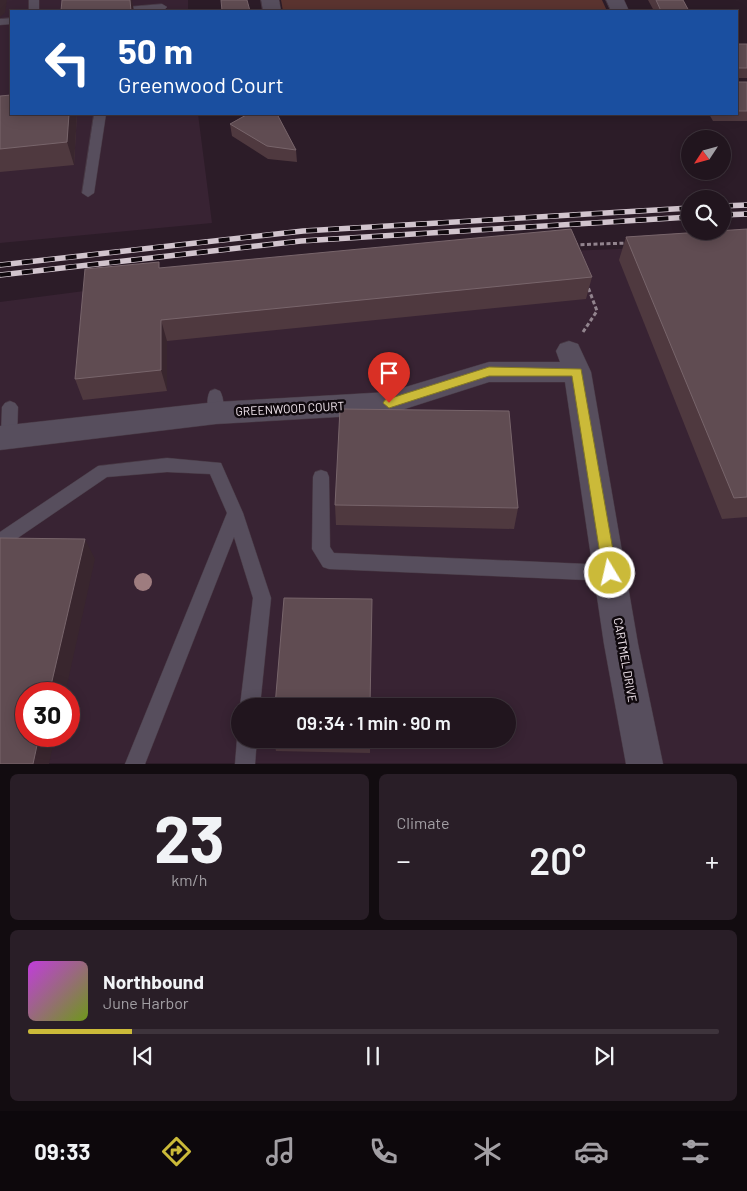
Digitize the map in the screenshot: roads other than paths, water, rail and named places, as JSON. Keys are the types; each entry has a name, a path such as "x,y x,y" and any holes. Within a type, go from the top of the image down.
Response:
{"street":[{"name":"GREENWOOD COURT","path":"4,437 215,404 389,403 428,384 489,372 573,361"},
{"name":"CARTMEL DRIVE","path":"573,361 621,644 645,764"}],"lane":[{"path":"124,10 162,6"},
{"path":"88,193 100,115"},
{"path":"4,437 10,407"},
{"path":"0,541 104,471 167,465 214,468 235,513 262,598 251,698"},
{"path":"321,477 321,549 329,561 610,573"},
{"path":"135,764 235,513"},
{"path":"244,764 246,748"}],"railway":[{"path":"731,206 747,205"},
{"path":"0,265 303,231 681,209"},
{"path":"731,215 747,214"},
{"path":"0,275 301,241 681,218"}]}
